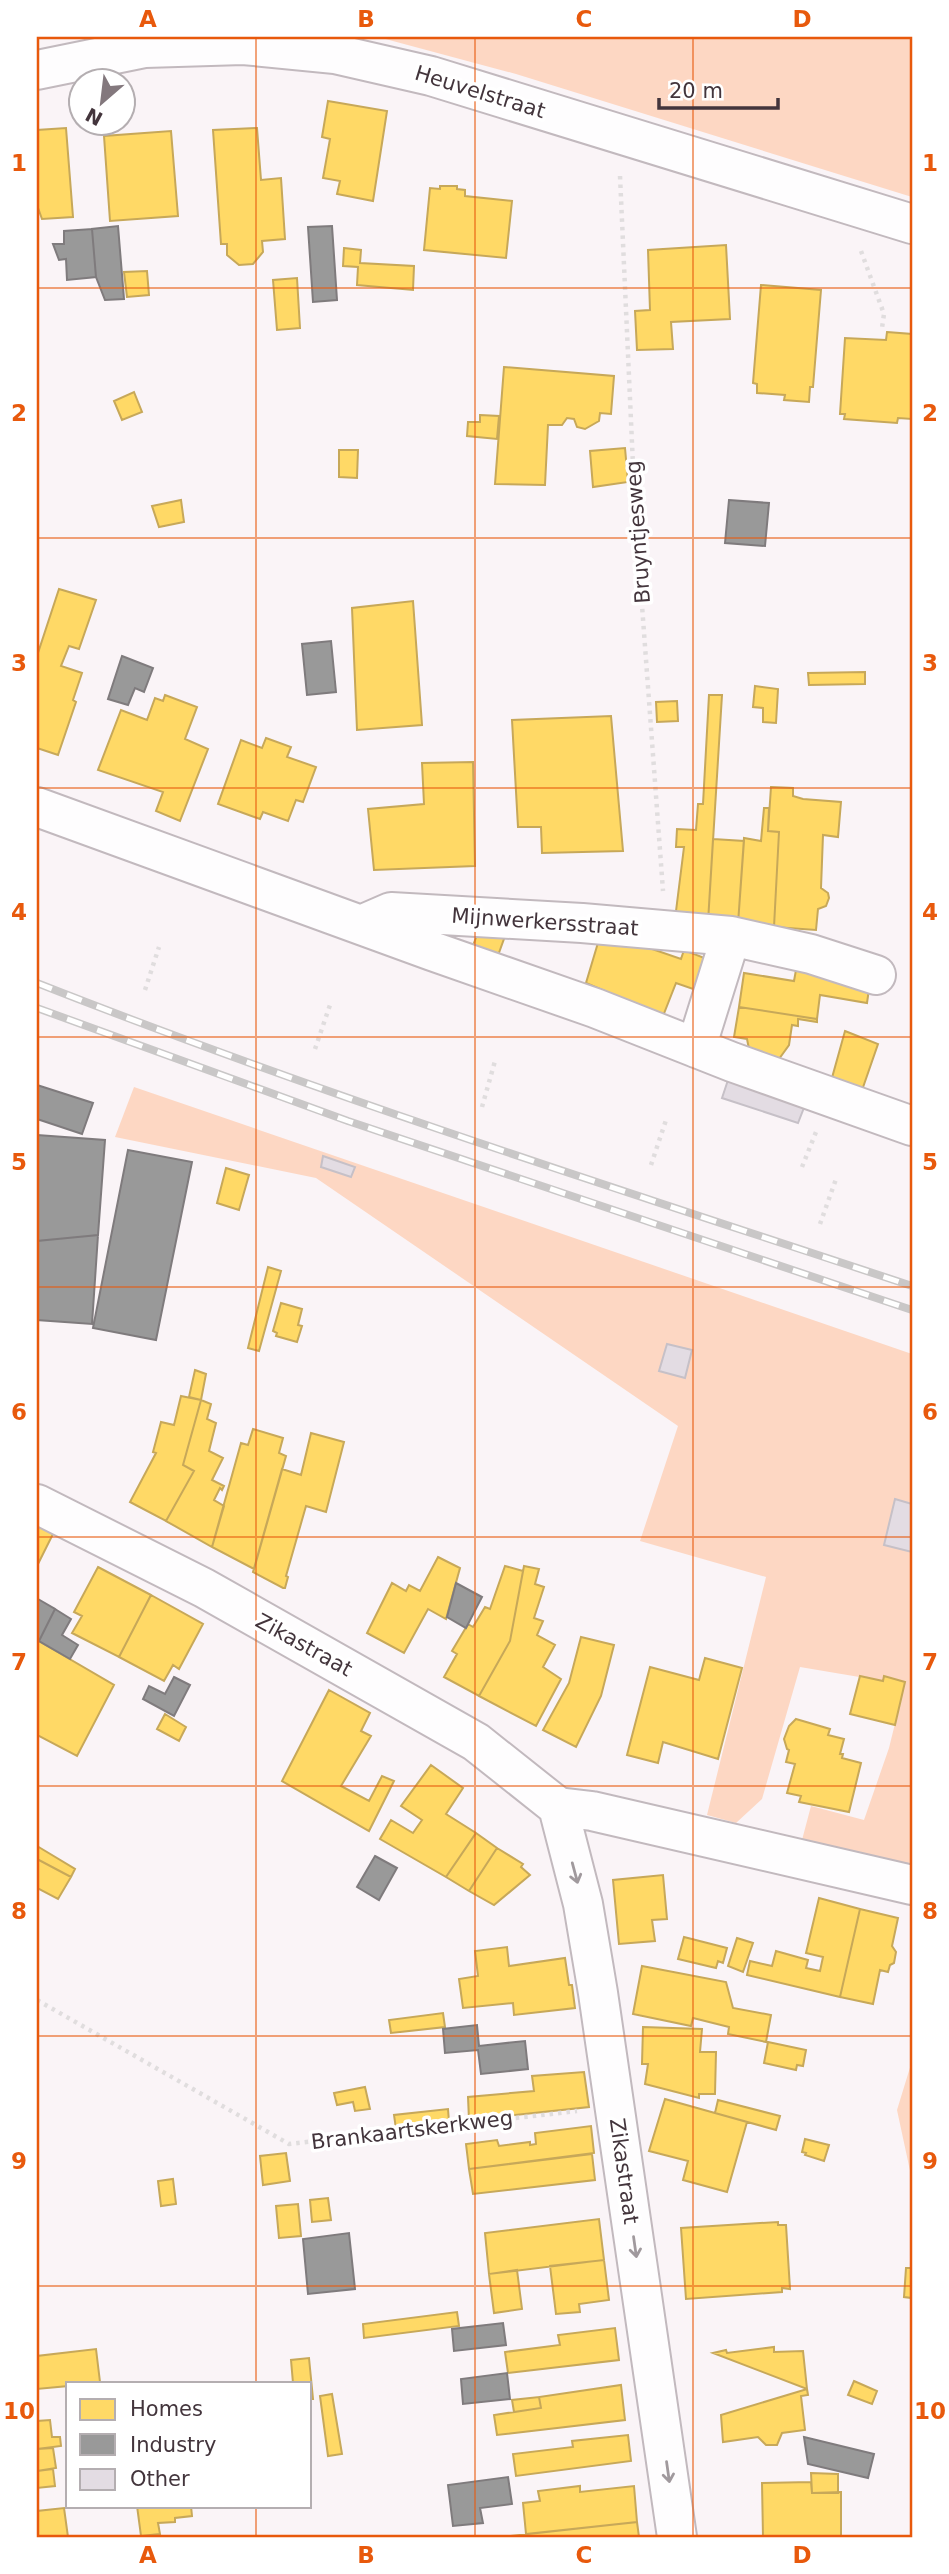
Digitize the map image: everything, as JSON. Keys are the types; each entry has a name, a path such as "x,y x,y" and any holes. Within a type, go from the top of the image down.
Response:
{"street":[{"name":"Heuvelstraat","path":"37,70 145,48 243,45 335,54 431,76 912,224"},
{"name":"Mijnwerkersstraat","path":"37,807 595,1008 696,1048 912,1126"},
{"name":"Mijnwerkersstraat","path":"361,925 391,912 731,936 811,954 876,975"},
{"path":"696,1048 731,936"},
{"name":"Zikastraat","path":"37,1504 204,1588 477,1742 558,1807 583,1904 677,2537"},
{"path":"558,1807 605,1814 912,1885"}],"path":[{"name":"Bruyntjesweg","path":"618,134 635,510 666,930"},
{"path":"861,250 884,314 882,328"},
{"path":"145,990 159,947"},
{"path":"316,1049 330,1005"},
{"path":"482,1107 495,1061"},
{"path":"651,1165 666,1120"},
{"path":"820,1223 836,1179"},
{"name":"Brankaartskerkweg","path":"37,2000 289,2144 615,2107"}],"shaded area":[{"path":"378,37 912,37 912,197 516,74"},
{"path":"134,1087 912,1354 912,1872 802,1840 811,1806 864,1820 889,1748 905,1683 885,1676 883,1681 800,1667 762,1799 736,1823 707,1815 766,1577 640,1541 678,1426 316,1178 115,1137"},
{"path":"912,2061 912,2180 897,2110"}],"building: Homes":[{"path":"328,101 387,111 373,201 337,194 340,181 323,178 330,139 322,137"},
{"path":"66,128 73,217 42,219 37,205 37,130"},
{"path":"257,128 261,180 281,178 285,239 262,241 263,252 253,264 239,265 227,255 227,244 221,244 213,130"},
{"path":"171,131 178,216 110,221 104,136 136,136 136,134"},
{"path":"440,186 457,186 457,189 465,190 465,196 512,201 506,258 424,250 430,188 440,189"},
{"path":"726,245 730,319 671,322 673,349 637,350 635,311 650,310 648,250"},
{"path":"344,248 361,250 360,263 414,266 413,290 357,285 358,267 343,266"},
{"path":"147,271 149,295 127,297 124,272"},
{"path":"297,278 300,328 277,330 273,280"},
{"path":"761,285 821,290 813,387 810,387 809,402 784,400 785,395 757,393 757,384 753,383"},
{"path":"887,332 912,334 912,419 898,418 897,423 844,419 845,414 840,414 845,338 886,340"},
{"path":"504,367 614,376 611,414 600,413 599,421 585,429 577,427 574,419 567,418 562,425 548,425 545,485 495,484"},
{"path":"134,392 142,412 122,420 114,401"},
{"path":"480,415 499,416 497,439 467,436 468,422 480,422"},
{"path":"625,448 628,482 593,487 590,451"},
{"path":"339,450 358,450 357,478 339,477"},
{"path":"181,500 184,522 159,527 152,506"},
{"path":"59,589 96,600 79,649 69,646 61,666 82,673 73,700 76,702 58,755 37,748 37,656"},
{"path":"413,601 422,725 357,730 352,608"},
{"path":"865,672 865,684 809,685 808,673"},
{"path":"755,686 778,689 776,723 763,722 763,708 753,707"},
{"path":"165,695 197,707 185,739 208,749 180,821 156,811 163,792 98,770 121,710 147,720 155,698 163,701"},
{"path":"709,695 722,695 708,922 675,919 684,847 676,847 677,829 696,830 698,804 703,804"},
{"path":"677,701 678,721 657,722 656,702"},
{"path":"611,716 623,851 542,853 541,827 518,827 512,720"},
{"path":"266,738 291,747 287,757 316,767 303,802 296,800 288,821 263,812 260,819 218,804 241,740 262,748"},
{"path":"473,762 475,866 374,870 368,809 424,804 422,763"},
{"path":"771,787 793,788 793,796 803,799 841,802 838,837 823,835 821,888 828,893 829,898 826,906 818,909 816,930 774,927 779,832 768,831"},
{"path":"764,808 769,808 768,831 779,832 774,927 738,924 744,838 761,841"},
{"path":"713,839 744,841 738,924 708,922"},
{"path":"480,927 505,936 496,961 471,951"},
{"path":"600,936 626,940 681,959 684,950 707,959 696,990 676,983 663,1016 604,994 605,991 586,983"},
{"path":"796,970 870,982 867,1003 820,995 817,1019 739,1007 744,973 794,981"},
{"path":"739,1007 817,1019 817,1022 798,1019 798,1026 792,1025 789,1045 779,1059 750,1054 747,1039 734,1037"},
{"path":"845,1031 878,1044 860,1096 830,1085"},
{"path":"226,1168 249,1175 239,1210 217,1203"},
{"path":"268,1267 281,1271 259,1351 248,1348"},
{"path":"281,1303 302,1309 298,1325 302,1326 297,1342 276,1336 277,1333 273,1331"},
{"path":"195,1370 206,1374 201,1400 189,1397"},
{"path":"181,1396 201,1400 183,1465 194,1471 166,1521 130,1502 156,1453 153,1452 161,1422 174,1425"},
{"path":"201,1400 211,1404 207,1419 216,1423 209,1451 223,1458 212,1480 224,1486 214,1500 224,1506 212,1547 166,1521 194,1471 183,1465"},
{"path":"253,1429 283,1438 279,1453 286,1456 254,1569 212,1547 241,1443 248,1445"},
{"path":"311,1433 344,1442 326,1512 306,1506 283,1588 253,1572 282,1469 301,1475"},
{"path":"37,1521 55,1530 37,1566"},
{"path":"438,1557 460,1568 446,1619 428,1609 404,1653 367,1633 392,1583 406,1591 409,1585 420,1591"},
{"path":"505,1566 523,1571 510,1641 479,1696 444,1677 457,1654 452,1651 468,1624 473,1627 485,1607 490,1609"},
{"path":"524,1566 539,1569 535,1584 544,1587 534,1618 543,1621 537,1635 555,1645 543,1667 561,1679 536,1726 479,1696 510,1641"},
{"path":"98,1567 151,1595 119,1657 72,1633 82,1616 74,1612"},
{"path":"151,1595 203,1624 179,1669 173,1665 164,1681 119,1657"},
{"path":"581,1637 614,1645 601,1696 576,1747 543,1730 569,1683"},
{"path":"37,1640 114,1685 77,1756 37,1735"},
{"path":"705,1658 742,1668 718,1759 663,1742 658,1763 627,1755 650,1667 699,1680"},
{"path":"860,1676 883,1681 884,1676 905,1682 895,1725 850,1714"},
{"path":"329,1690 370,1713 361,1731 371,1736 341,1786 369,1801 382,1776 394,1781 369,1831 282,1781"},
{"path":"165,1714 186,1727 179,1741 157,1729"},
{"path":"796,1719 830,1729 828,1735 844,1739 840,1754 843,1754 842,1758 861,1763 849,1812 799,1802 801,1796 787,1793 795,1764 786,1762 789,1750 784,1739 789,1726"},
{"path":"431,1765 463,1788 446,1814 476,1833 446,1877 380,1839 391,1820 413,1833 422,1820 401,1806"},
{"path":"476,1833 497,1848 469,1891 446,1877"},
{"path":"37,1846 75,1869 71,1877 37,1859"},
{"path":"497,1848 523,1864 521,1867 530,1875 494,1905 469,1891"},
{"path":"37,1859 71,1877 58,1899 37,1888"},
{"path":"663,1875 667,1919 652,1920 655,1941 619,1944 613,1880"},
{"path":"819,1898 860,1909 840,1997 747,1975 750,1961 772,1966 776,1951 808,1960 806,1968 820,1971 823,1957 806,1953"},
{"path":"860,1909 898,1918 892,1946 896,1952 894,1963 890,1965 888,1972 880,1970 873,2004 840,1997"},
{"path":"684,1937 727,1948 723,1963 718,1961 716,1968 678,1959"},
{"path":"737,1938 753,1943 743,1972 728,1966"},
{"path":"507,1947 509,1966 565,1958 575,2008 514,2015 513,2003 463,2008 459,1979 478,1976 475,1951"},
{"path":"642,1966 726,1982 733,2008 771,2015 766,2042 728,2034 729,2027 693,2018 691,2026 633,2014"},
{"path":"443,2013 445,2027 391,2033 389,2020"},
{"path":"643,2027 702,2029 700,2052 716,2052 715,2094 699,2094 699,2098 645,2084 648,2064 642,2064"},
{"path":"768,2042 806,2050 803,2066 797,2065 796,2070 764,2063"},
{"path":"584,2072 589,2107 469,2120 468,2097 534,2091 532,2076"},
{"path":"365,2087 370,2109 355,2111 353,2102 337,2105 334,2093"},
{"path":"665,2099 747,2122 727,2192 683,2180 688,2161 649,2151"},
{"path":"718,2100 780,2116 776,2130 715,2113"},
{"path":"448,2109 449,2122 396,2129 394,2115"},
{"path":"591,2126 594,2153 469,2169 466,2144 497,2140 499,2146 530,2142 530,2145 536,2144 535,2133"},
{"path":"805,2139 829,2145 824,2161 802,2152"},
{"path":"286,2153 290,2181 263,2185 260,2156"},
{"path":"592,2154 595,2180 473,2194 469,2169"},
{"path":"173,2179 176,2204 161,2206 158,2181"},
{"path":"328,2198 331,2220 312,2222 310,2200"},
{"path":"298,2204 301,2236 279,2238 276,2206"},
{"path":"599,2219 604,2260 489,2274 485,2233"},
{"path":"778,2222 778,2225 786,2225 790,2289 782,2288 782,2292 686,2299 681,2228"},
{"path":"604,2260 609,2300 579,2304 580,2312 556,2314 550,2266"},
{"path":"906,2268 912,2268 912,2298 904,2297"},
{"path":"517,2270 522,2309 494,2313 489,2274"},
{"path":"457,2312 459,2326 364,2338 363,2324"},
{"path":"615,2328 619,2360 508,2373 505,2352 560,2345 558,2335"},
{"path":"774,2347 774,2352 803,2351 807,2389 713,2353 726,2350 727,2353"},
{"path":"96,2349 100,2382 66,2382 66,2386 37,2389 37,2356"},
{"path":"309,2358 311,2382 293,2382 291,2360"},
{"path":"854,2381 877,2391 872,2404 848,2395"},
{"path":"621,2385 625,2420 497,2435 494,2415 541,2408 539,2397"},
{"path":"807,2389 808,2395 801,2396 805,2430 782,2433 777,2445 766,2445 758,2437 723,2442 721,2415"},
{"path":"332,2394 342,2454 328,2456 320,2396"},
{"path":"539,2397 541,2408 514,2412 512,2400"},
{"path":"50,2420 52,2437 60,2437 61,2446 37,2449 37,2421"},
{"path":"628,2435 631,2461 516,2476 513,2454 573,2447 572,2441"},
{"path":"53,2448 56,2468 37,2471 37,2449"},
{"path":"53,2469 55,2486 37,2488 37,2471"},
{"path":"811,2473 838,2474 838,2493 812,2493"},
{"path":"811,2482 812,2493 841,2492 841,2537 763,2537 762,2483"},
{"path":"580,2486 580,2492 634,2486 637,2522 526,2534 523,2503 540,2501 538,2491"},
{"path":"64,2508 68,2537 37,2537 37,2511"},
{"path":"137,2508 191,2508 192,2516 175,2518 175,2522 158,2523 160,2534 141,2536"},
{"path":"637,2522 639,2537 501,2537"}],"building: Industry":[{"path":"118,226 124,299 105,300 96,277 92,229"},
{"path":"332,226 337,300 313,302 308,227"},
{"path":"92,229 96,277 67,280 66,259 59,260 53,244 64,244 64,231"},
{"path":"729,500 769,503 765,546 725,543"},
{"path":"331,641 336,692 307,695 302,644"},
{"path":"122,656 153,668 144,692 135,688 128,705 108,699"},
{"path":"37,1085 93,1103 82,1134 37,1119"},
{"path":"37,1135 105,1140 98,1235 37,1241"},
{"path":"128,1150 192,1162 156,1340 93,1328"},
{"path":"98,1235 92,1324 37,1320 37,1241"},
{"path":"456,1583 482,1597 466,1628 447,1617"},
{"path":"38,1599 55,1609 39,1641 37,1640"},
{"path":"55,1609 71,1619 62,1635 78,1645 70,1659 39,1641"},
{"path":"174,1677 190,1685 174,1716 143,1699 149,1686 165,1694"},
{"path":"375,1856 397,1868 379,1900 357,1887"},
{"path":"477,2025 479,2046 525,2041 528,2069 481,2074 478,2050 445,2053 443,2029"},
{"path":"349,2233 355,2289 308,2294 303,2239"},
{"path":"503,2323 506,2345 454,2351 452,2329"},
{"path":"507,2373 510,2399 463,2404 461,2379"},
{"path":"804,2437 874,2454 868,2478 808,2464"},
{"path":"508,2477 512,2504 480,2508 483,2523 453,2526 448,2485"}],"building: Other":[{"path":"730,1074 805,1105 798,1123 722,1098"},
{"path":"323,1156 355,1167 351,1177 321,1167"},
{"path":"667,1344 692,1350 685,1378 659,1371"},
{"path":"895,1499 912,1504 912,1552 884,1545"}],"railway":[{"path":"37,983 363,1103 912,1286"},
{"path":"37,1008 348,1121 912,1310"}]}
